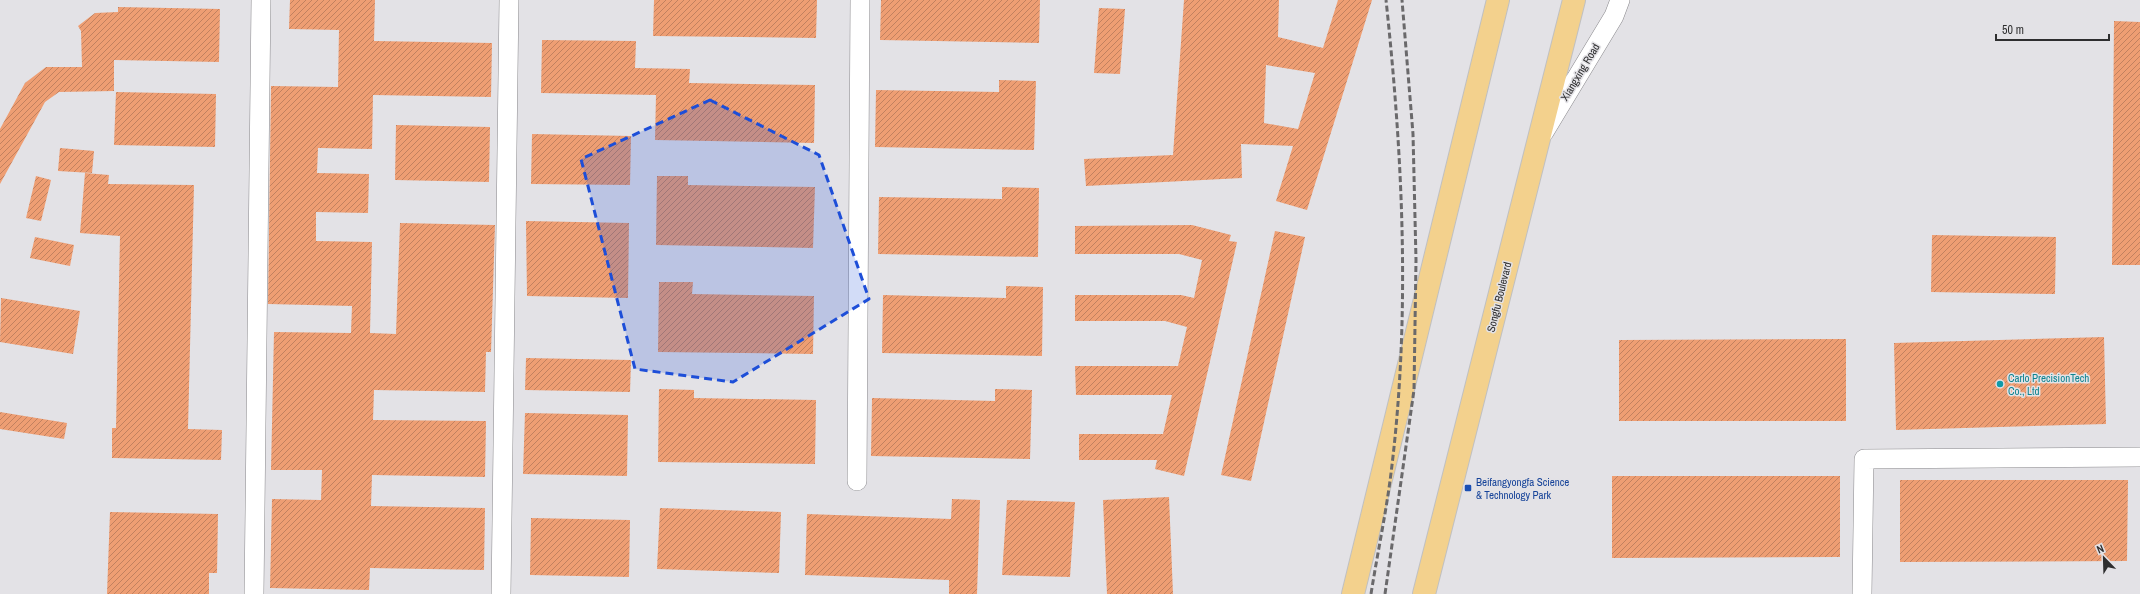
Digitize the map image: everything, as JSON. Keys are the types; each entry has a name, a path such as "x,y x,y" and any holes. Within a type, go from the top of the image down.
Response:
{"main road":[{"path":"1353,594 1498,0"},
{"name":"Songfu Boulevard","path":"1424,594 1574,0"}],"street":[{"path":"254,594 261,0"},
{"path":"501,594 509,0"},
{"path":"857,481 860,0"},
{"name":"Xiangxing Road","path":"1538,144 1614,16 1620,0"},
{"path":"1862,594 1864,459 2140,457"}],"highlighted area":[{"path":"710,100 819,155 869,299 733,382 635,369 581,159"}],"building":[{"path":"290,0 375,0 374,41 492,43 491,97 373,95 372,149 318,148 317,173 369,174 368,213 316,212 316,241 372,242 370,333 396,334 400,223 495,225 491,352 486,352 485,392 374,390 373,420 486,421 485,477 372,475 371,506 485,508 484,570 370,568 369,590 270,588 272,499 321,500 322,470 271,470 274,332 351,333 352,306 268,304 271,86 338,87 339,30 289,29"},
{"path":"654,0 817,0 816,38 653,36"},
{"path":"881,0 1040,0 1039,43 880,40"},
{"path":"1184,0 1279,0 1278,37 1323,48 1338,0 1372,0 1307,210 1276,201 1293,146 1241,144 1242,178 1086,186 1084,159 1173,155","holes":["1266,65 1315,73 1298,129 1264,123"]},
{"path":"118,7 220,9 219,62 114,60 114,91 59,92 45,102 0,184 0,129 25,83 46,67 82,67 81,31 78,26 95,13 118,12"},
{"path":"1099,8 1125,9 1120,74 1094,73"},
{"path":"2114,21 2140,22 2140,265 2112,265"},
{"path":"542,40 636,41 635,68 690,69 689,83 815,85 814,143 655,140 656,95 541,93"},
{"path":"999,80 1036,81 1034,150 875,147 876,90 999,92"},
{"path":"116,92 216,94 215,147 114,145"},
{"path":"396,125 490,127 489,182 395,180"},
{"path":"532,134 631,136 630,185 531,184"},
{"path":"60,148 94,151 92,173 58,171"},
{"path":"85,173 109,175 108,184 194,185 188,429 222,430 221,460 112,458 112,428 116,428 120,236 80,233"},
{"path":"36,176 51,180 41,221 26,218"},
{"path":"657,176 688,176 688,185 815,187 813,248 656,245"},
{"path":"1002,187 1039,188 1038,257 878,254 879,197 1002,199"},
{"path":"526,221 629,223 628,298 527,296"},
{"path":"1192,225 1231,235 1229,241 1237,242 1184,476 1155,469 1157,460 1079,460 1079,434 1163,434 1172,395 1076,395 1075,366 1178,366 1187,327 1165,321 1075,321 1075,295 1181,295 1194,298 1202,260 1179,254 1075,254 1075,226"},
{"path":"1275,231 1305,237 1251,481 1221,475"},
{"path":"1932,235 2056,237 2055,294 1931,292"},
{"path":"35,237 74,245 70,266 30,258"},
{"path":"659,282 693,282 692,294 814,296 813,354 658,352"},
{"path":"1006,286 1043,287 1042,356 882,353 883,295 1006,298"},
{"path":"1,298 80,311 73,354 0,342"},
{"name":"Carlo PrecisionTech Co., Ltd","path":"2104,337 2106,424 1896,430 1894,343"},
{"path":"1846,339 1846,421 1619,421 1619,340"},
{"path":"526,358 631,360 630,392 525,390"},
{"path":"659,389 694,390 694,398 816,400 815,464 658,462"},
{"path":"995,389 1032,390 1030,459 871,456 872,398 995,401"},
{"path":"0,412 67,423 64,439 0,429"},
{"path":"525,413 628,415 627,476 523,474"},
{"path":"1612,476 1840,476 1840,557 1612,558"},
{"path":"1900,480 2128,480 2127,561 1900,562"},
{"path":"1169,497 1173,594 1107,594 1103,500"},
{"path":"952,499 980,500 977,594 949,594 949,580 805,575 807,514 951,519"},
{"path":"1007,500 1075,502 1070,577 1002,575"},
{"path":"660,508 781,512 779,573 657,569"},
{"path":"110,512 218,514 217,573 209,573 209,594 107,594"},
{"path":"531,518 630,520 629,577 530,575"}],"railway":[{"path":"1371,594 1390,481 1397,421 1401,361 1402,240 1400,180 1397,120 1386,0"},
{"path":"1385,594 1414,390 1416,260 1413,134 1402,0"}],"place":[{"name":"Carlo PrecisionTech Co., Ltd","path":"2000,384"},
{"name":"Beifangyongfa Science & Technology Park","path":"1468,488"}]}
